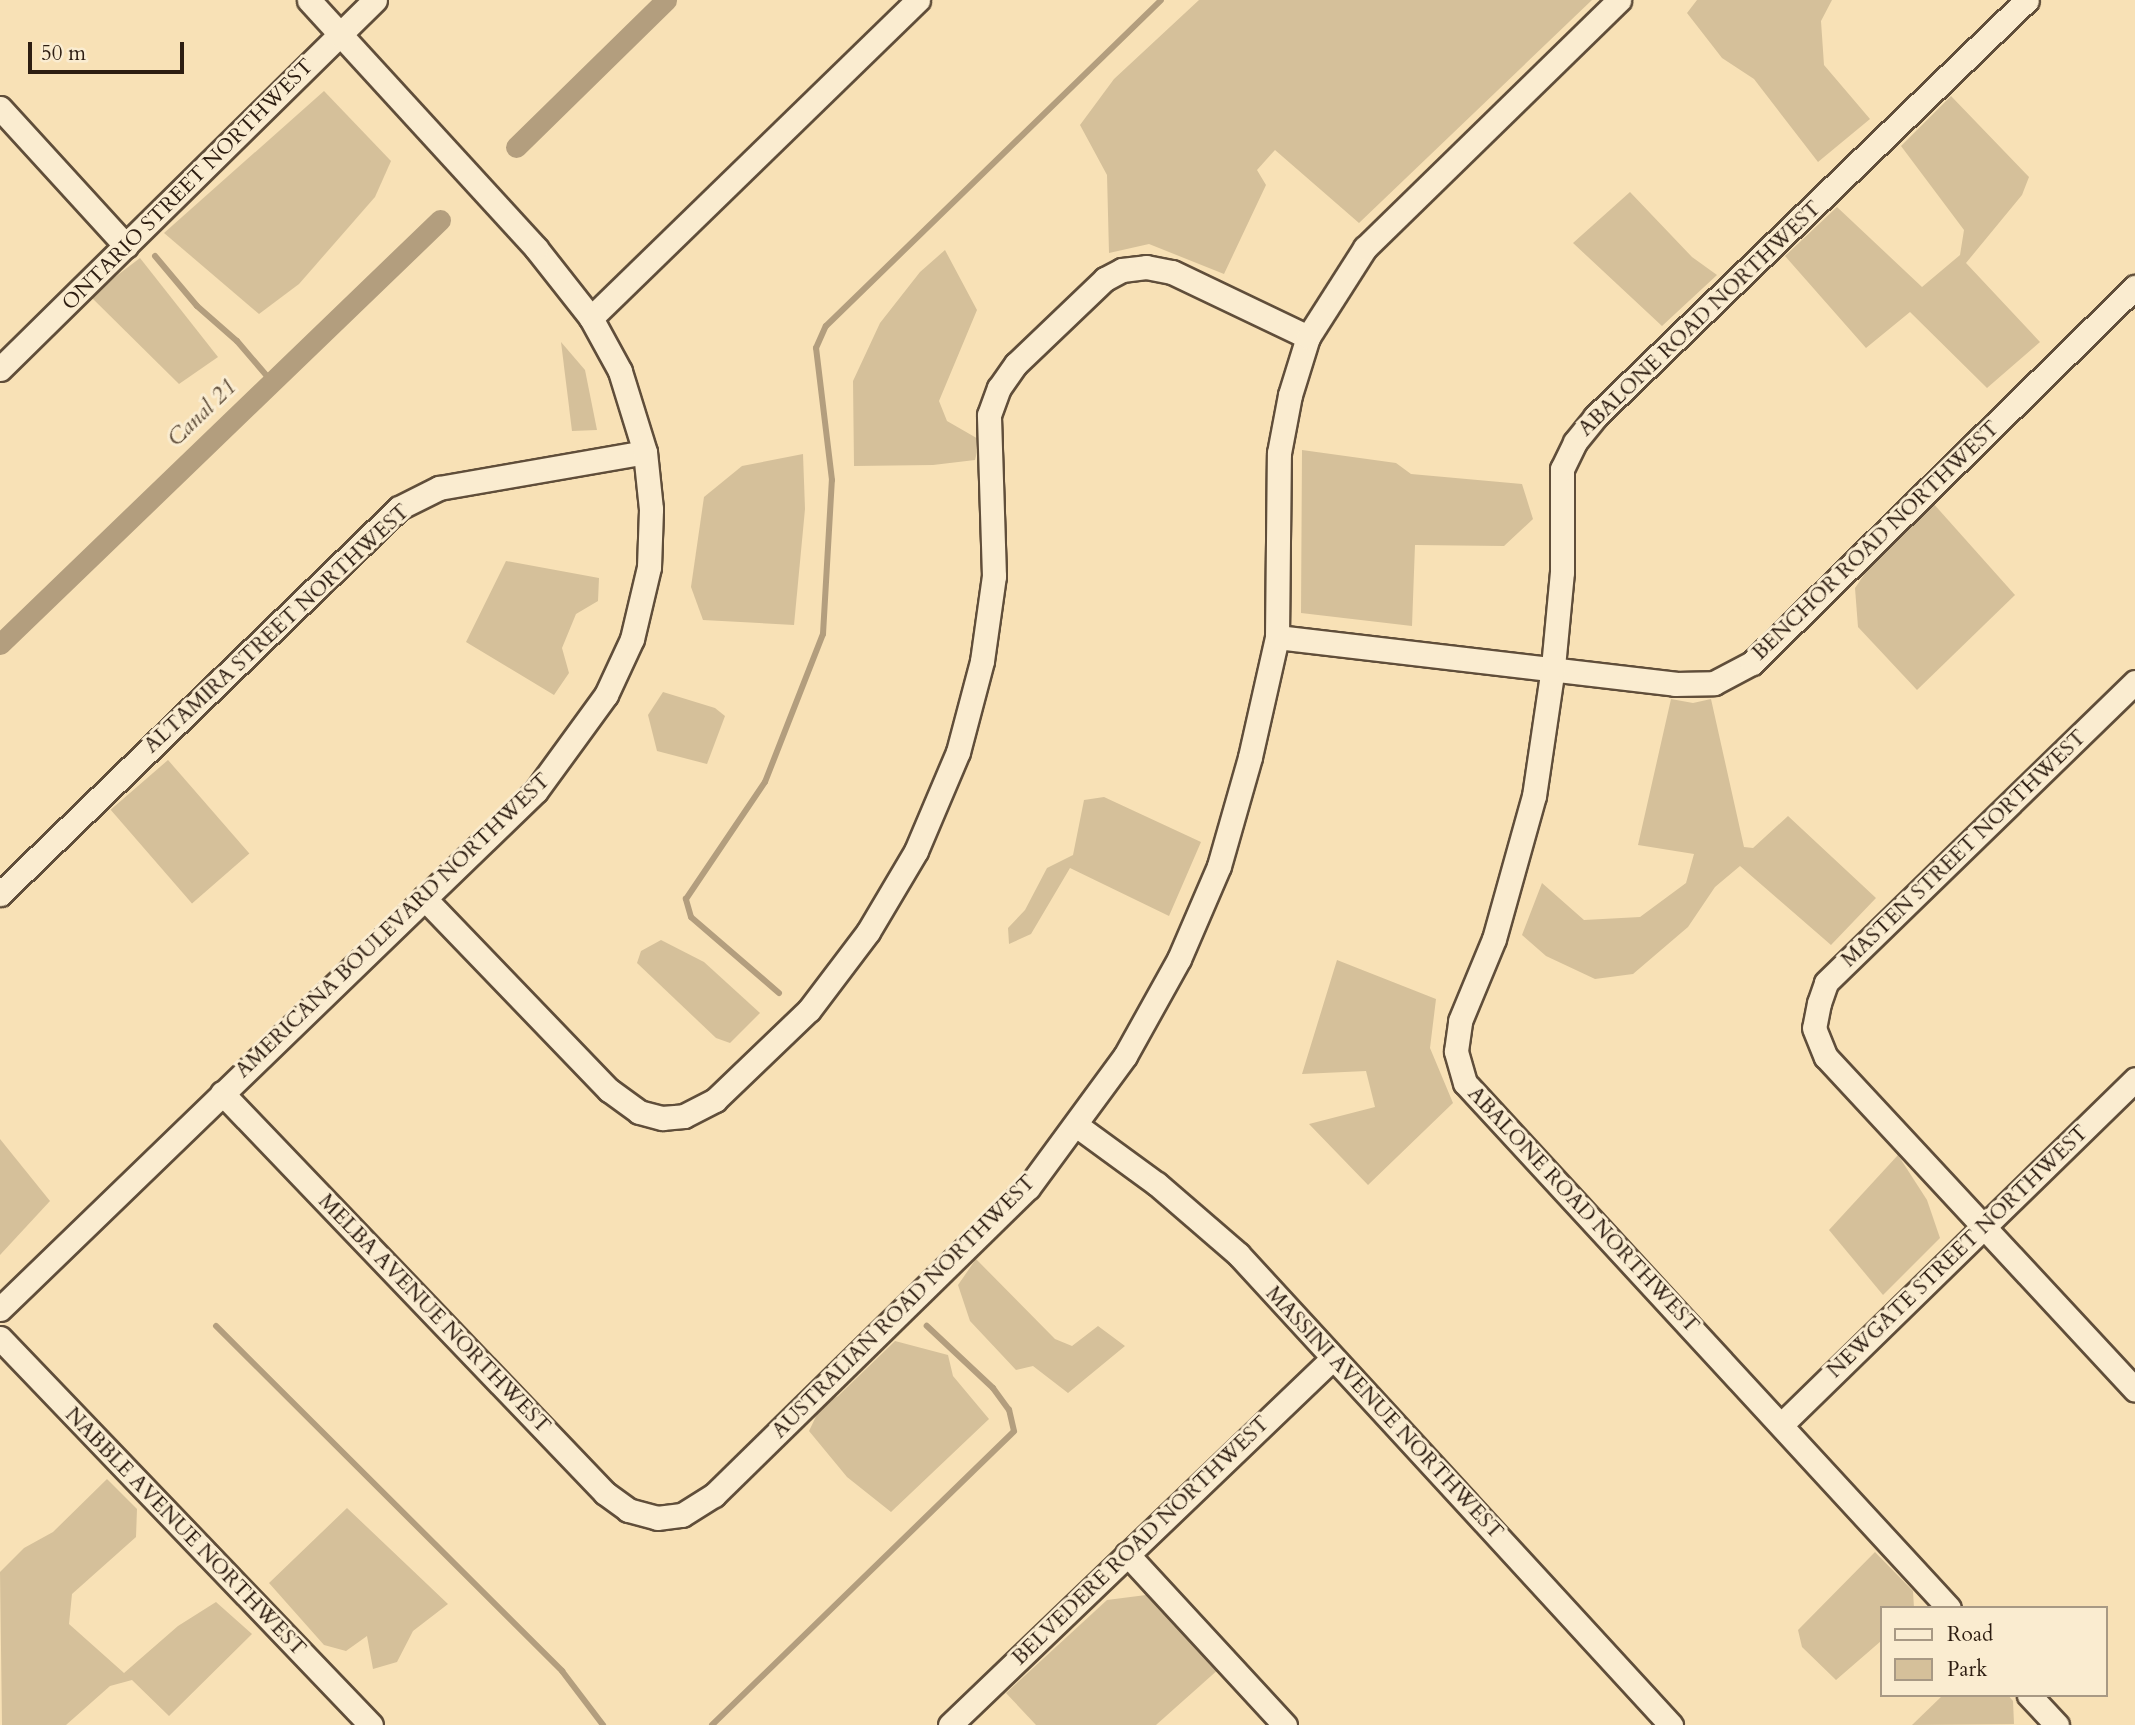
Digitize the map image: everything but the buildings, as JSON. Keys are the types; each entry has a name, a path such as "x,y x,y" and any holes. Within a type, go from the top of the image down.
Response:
{"street":[{"name":"AMERICANA BOULEVARD NORTHWEST","path":"0,1309 536,791 606,695 632,639 649,567 651,509 645,452 620,371 591,318 536,248 309,0"},
{"name":"ONTARIO STREET NORTHWEST","path":"0,369 375,0"},
{"path":"591,318 918,0"},
{"name":"AUSTRALIAN ROAD NORTHWEST","path":"657,1518 682,1515 714,1495 1027,1188 1125,1056 1179,959 1219,866 1250,757 1277,637 1279,453 1290,395 1308,337 1365,248 1619,0"},
{"name":"ABALONE ROAD NORTHWEST","path":"1947,1606 1465,1083 1456,1051 1460,1021 1494,939 1534,796 1553,667 1563,565 1562,469 1575,442 1594,417 2027,0"},
{"path":"0,108 126,246"},
{"path":"424,898 609,1090 639,1112 662,1118 684,1116 715,1100 809,1010 868,932 916,851 958,752 982,662 994,576 989,415 999,388 1016,364 1105,279 1122,270 1146,267 1172,272 1308,337"},
{"name":"BENCHOR ROAD NORTHWEST","path":"1277,637 1553,667 1675,684 1714,683 1752,663 2135,287"},
{"name":"ALTAMIRA STREET NORTHWEST","path":"0,894 399,508 439,488 645,452"},
{"name":"MASTEN STREET NORTHWEST","path":"1984,1226 1826,1057 1814,1028 1819,1003 1826,983 2135,682"},
{"name":"NEWGATE STREET NORTHWEST","path":"1781,1425 2135,1079"},
{"name":"MELBA AVENUE NORTHWEST","path":"222,1093 605,1493 628,1510 657,1518"},
{"name":"MASSINI AVENUE NORTHWEST","path":"1076,1125 1157,1184 1238,1254 1671,1725"},
{"path":"1984,1226 2135,1390"},
{"name":"NABBLE AVENUE NORTHWEST","path":"0,1338 371,1725"},
{"name":"BELVEDERE ROAD NORTHWEST","path":"950,1725 1333,1358"},
{"path":"1127,1554 1285,1725"},
{"path":"2031,1697 2057,1725"}],"green space":[{"path":"1199,0 1592,0 1359,223 1275,150 1257,170 1266,185 1224,274 1149,244 1109,253 1107,175 1080,125 1114,79"},
{"path":"1697,0 1832,0 1821,21 1824,65 1870,119 1818,162 1754,79 1722,58 1687,13"},
{"path":"324,91 391,161 375,197 299,284 259,314 164,233"},
{"path":"1951,96 2029,177 2022,195 1966,263 2040,342 1987,388 1910,312 1866,348 1785,256 1837,207 1922,287 1960,255 1964,230 1901,146"},
{"path":"1630,192 1692,257 1717,275 1662,326 1573,243"},
{"path":"945,250 977,310 939,401 947,421 980,440 975,460 933,465 854,466 853,381 880,323 920,272"},
{"path":"140,258 218,357 179,384 90,296"},
{"path":"561,342 585,370 597,430 572,431"},
{"path":"1302,450 1396,463 1411,474 1522,484 1533,519 1504,546 1415,545 1412,626 1301,613"},
{"path":"803,454 805,509 794,625 703,620 691,587 704,497 742,466"},
{"path":"1932,502 2015,595 1917,690 1858,627 1855,588 1883,547"},
{"path":"506,561 599,578 598,601 576,614 562,648 569,673 554,695 466,642"},
{"path":"663,692 715,708 725,716 707,764 657,751 648,715"},
{"path":"1671,699 1693,703 1711,699 1744,847 1753,848 1788,816 1876,898 1831,945 1740,866 1715,887 1688,927 1633,974 1595,979 1546,956 1522,935 1542,883 1584,920 1640,917 1686,883 1694,854 1638,845"},
{"path":"168,760 249,854 192,903 111,810"},
{"path":"1104,797 1201,842 1169,916 1070,868 1031,934 1009,944 1008,928 1025,910 1047,868 1073,855 1084,800"},
{"path":"661,940 704,962 760,1013 730,1043 716,1038 637,963 641,951"},
{"path":"1337,960 1436,999 1430,1048 1453,1103 1368,1185 1309,1124 1375,1107 1366,1071 1302,1074"},
{"path":"0,1139 50,1201 0,1255"},
{"path":"1898,1155 1927,1200 1940,1238 1883,1295 1829,1230"},
{"path":"976,1259 1055,1339 1072,1346 1098,1326 1125,1346 1068,1393 1033,1366 1016,1370 970,1321 958,1285"},
{"path":"895,1341 948,1355 953,1376 989,1419 891,1512 847,1477 809,1431 821,1406 838,1396"},
{"path":"107,1479 137,1509 136,1537 72,1594 69,1624 124,1673 178,1626 216,1602 252,1634 169,1716 132,1680 110,1686 66,1725 2,1725 0,1572 24,1548 53,1532"},
{"path":"347,1508 448,1604 413,1631 397,1662 373,1669 367,1636 346,1651 324,1645 269,1583"},
{"path":"1875,1552 1913,1591 1914,1606 1880,1606 1880,1642 1836,1680 1802,1647 1798,1630"},
{"path":"1146,1595 1220,1668 1156,1725 1036,1725 1006,1693 1107,1600"},
{"path":"1941,1697 2010,1697 2013,1701 2014,1724 1912,1725"}],"waterway":[{"name":"Canal 21","path":"516,147 666,0"},
{"path":"779,993 691,917 686,899 765,782 823,634 832,480 816,348 826,326 1161,0"},
{"name":"Canal 21","path":"0,644 440,220"},
{"path":"155,256 197,306 237,341 272,382"},
{"path":"216,1326 562,1671 603,1725"},
{"path":"712,1725 1014,1431 1009,1410 993,1388 927,1326"}]}
